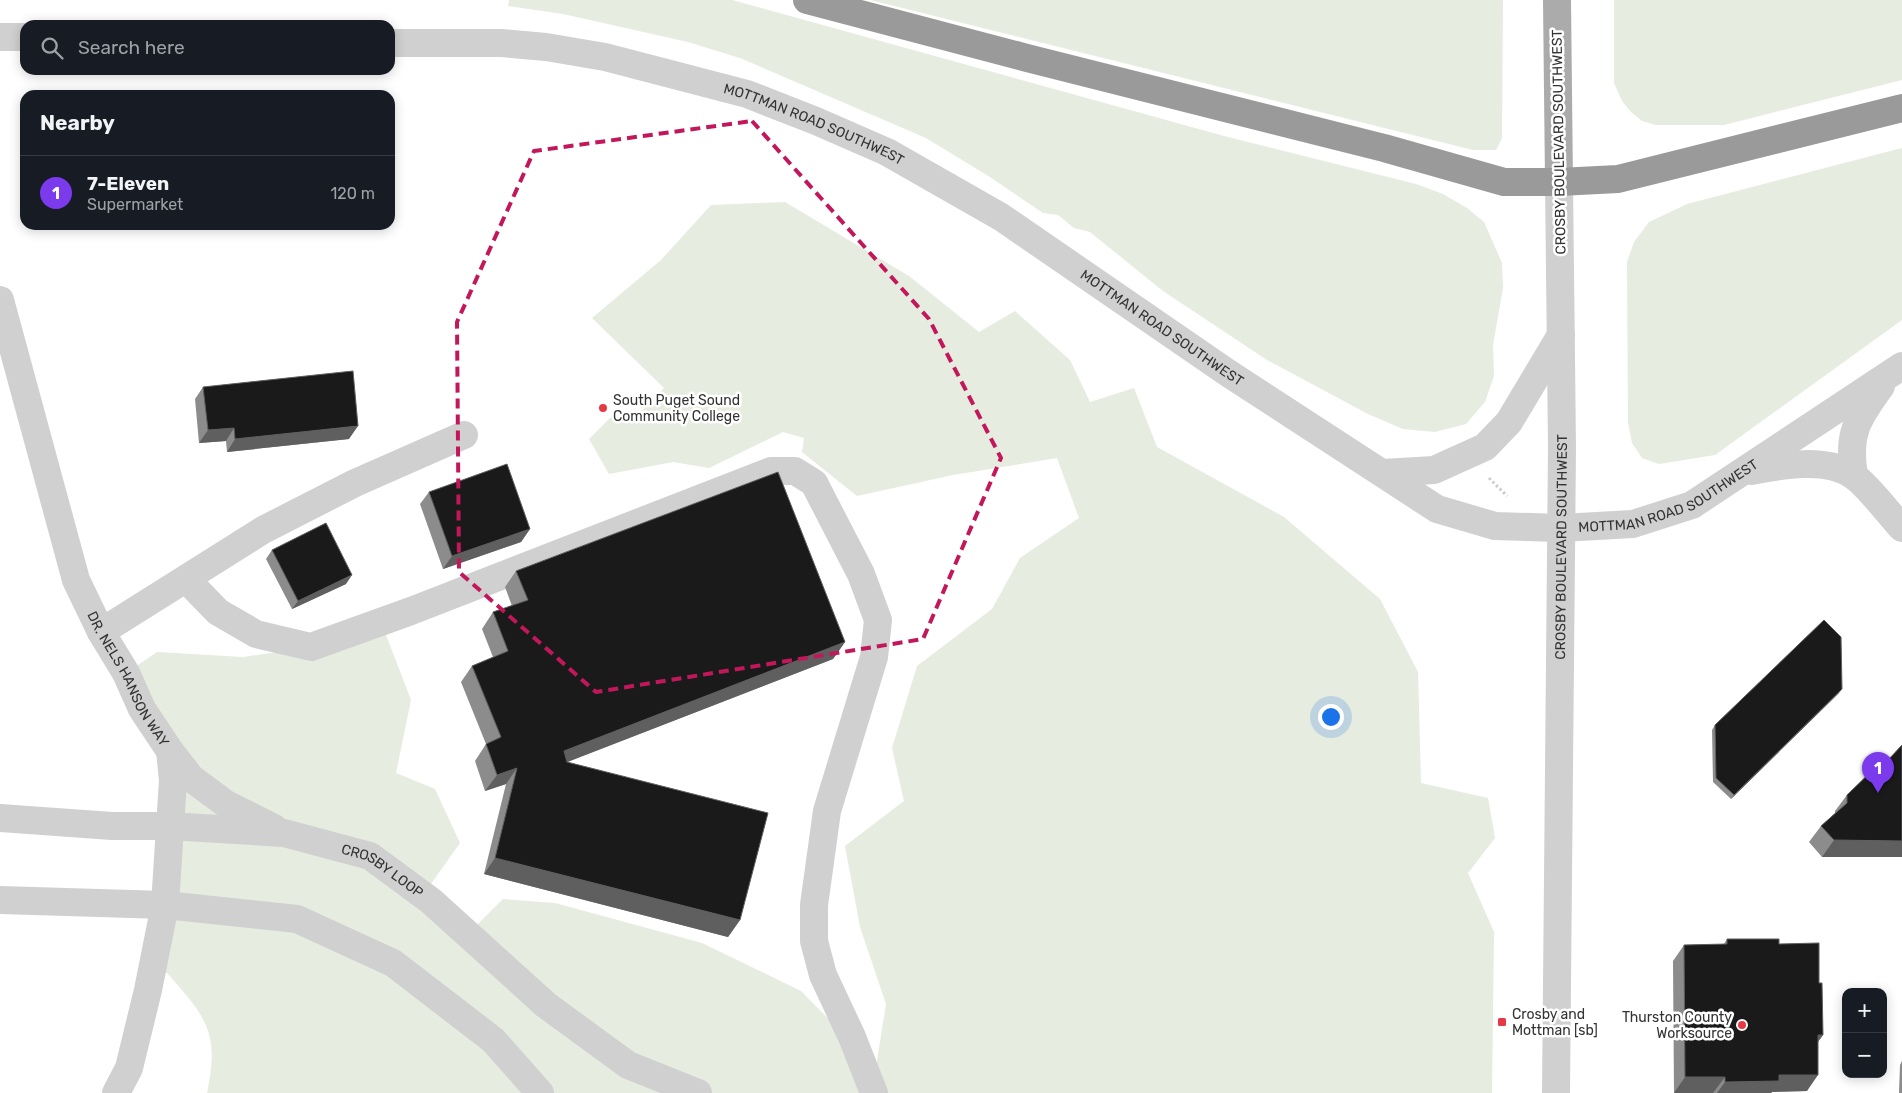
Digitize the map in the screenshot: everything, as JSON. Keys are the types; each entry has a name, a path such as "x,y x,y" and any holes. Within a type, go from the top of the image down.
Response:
{"highway":[{"path":"807,0 1393,151 1504,182 1618,179 1902,108"}],"main road":[{"name":"CROSBY BOULEVARD SOUTHWEST","path":"1557,0 1559,182"}],"street":[{"path":"0,37 20,37"},
{"name":"MOTTMAN ROAD SOUTHWEST","path":"395,42 501,43 546,47 605,57 747,94 887,152 1001,217 1228,373 1437,509 1495,526 1561,528 1633,524 1692,505 1894,372"},
{"name":"CROSBY BOULEVARD SOUTHWEST","path":"1556,1093 1561,528 1559,182"},
{"name":"DR. NELS HANSON WAY","path":"0,300 76,580 101,632 126,672 142,709 170,751 173,780 165,905 148,990 128,1068 116,1093"},
{"path":"1383,473 1434,470 1486,447 1509,422 1561,335"},
{"path":"1854,476 1851,456 1852,436 1864,410 1894,372"},
{"path":"101,632 263,530 355,483 464,435"},
{"path":"1741,473 1819,464 1854,476 1902,528"},
{"path":"186,580 218,612 256,634 311,647 411,611 771,472 795,471 814,483 861,574 878,620 874,657 827,811 814,906 814,941 823,975 852,1037 874,1093"},
{"path":"170,751 191,778 224,802 284,833"},
{"name":"CROSBY LOOP","path":"0,818 112,826 169,826 284,833 370,856 431,902 546,1005 628,1065 698,1093"},
{"path":"0,900 165,905 297,919 393,963 493,1040 540,1093"}],"path":[{"path":"1484,474 1507,496"}],"highlighted area":[{"path":"752,121 929,319 1001,458 923,639 596,692 459,572 457,322 534,151"}],"shaded area":[{"path":"509,0 732,0 1224,136 1416,184 1443,194 1467,208 1484,222 1502,263 1503,288 1493,345 1494,376 1485,402 1466,424 1435,432 1403,429 1368,414 1267,360 1163,291 1090,232 1074,228 1058,215 1043,213 990,177 926,138 740,58 688,42 563,14 508,6"},
{"path":"870,0 1503,0 1502,138 1496,150 1473,150"},
{"path":"1614,0 1902,0 1902,80 1724,125 1656,125 1642,121 1631,112 1622,101 1614,83"},
{"path":"1902,148 1902,320 1715,455 1659,464 1642,458 1632,443 1628,422 1627,262 1634,242 1649,222 1687,204"},
{"path":"785,202 909,276 979,332 1015,311 1070,360 1090,402 1134,388 1157,447 1284,517 1380,599 1418,672 1421,783 1488,798 1495,838 1468,873 1494,932 1492,1093 207,1093 212,1055 210,1040 200,1014 167,973 151,973 173,780 126,673 157,652 243,657 311,647 381,622 411,700 396,773 435,789 460,843 423,895 467,935 503,899 555,903 702,943 801,991 876,1067 886,1004 860,927 845,846 904,801 892,748 917,666 992,609 1020,558 1079,518 1057,458 953,475 857,496 802,452 804,438 783,432 709,468 673,462 609,474 589,439 614,414 631,422 664,388 592,318 661,260 711,205"}],"building":[{"path":"353,371 358,426 235,439 234,428 208,430 203,387"},
{"path":"507,464 530,529 452,556 429,492"},
{"path":"778,472 845,642 564,751 567,762 768,813 740,920 495,858 517,768 497,775 486,744 501,737 472,666 508,651 493,612 528,600 516,571"},
{"path":"326,523 352,575 298,601 272,550"},
{"path":"1824,620 1841,637 1842,689 1734,795 1716,778 1715,725"},
{"path":"1902,745 1902,841 1834,840 1821,826 1847,803 1847,795 1884,759 1889,759"},
{"name":"Thurston County Worksource","path":"1727,939 1779,939 1779,944 1819,943 1819,983 1822,983 1823,1035 1818,1035 1818,1075 1779,1075 1779,1081 1725,1082 1725,1077 1685,1077 1684,945 1727,944"}],"place":[{"name":"South Puget Sound Community College","path":"603,408"},
{"name":"7-Eleven","path":"1878,793"},
{"name":"Crosby and Mottman [sb]","path":"1502,1022"},
{"name":"Thurston County Worksource","path":"1742,1025"}]}
